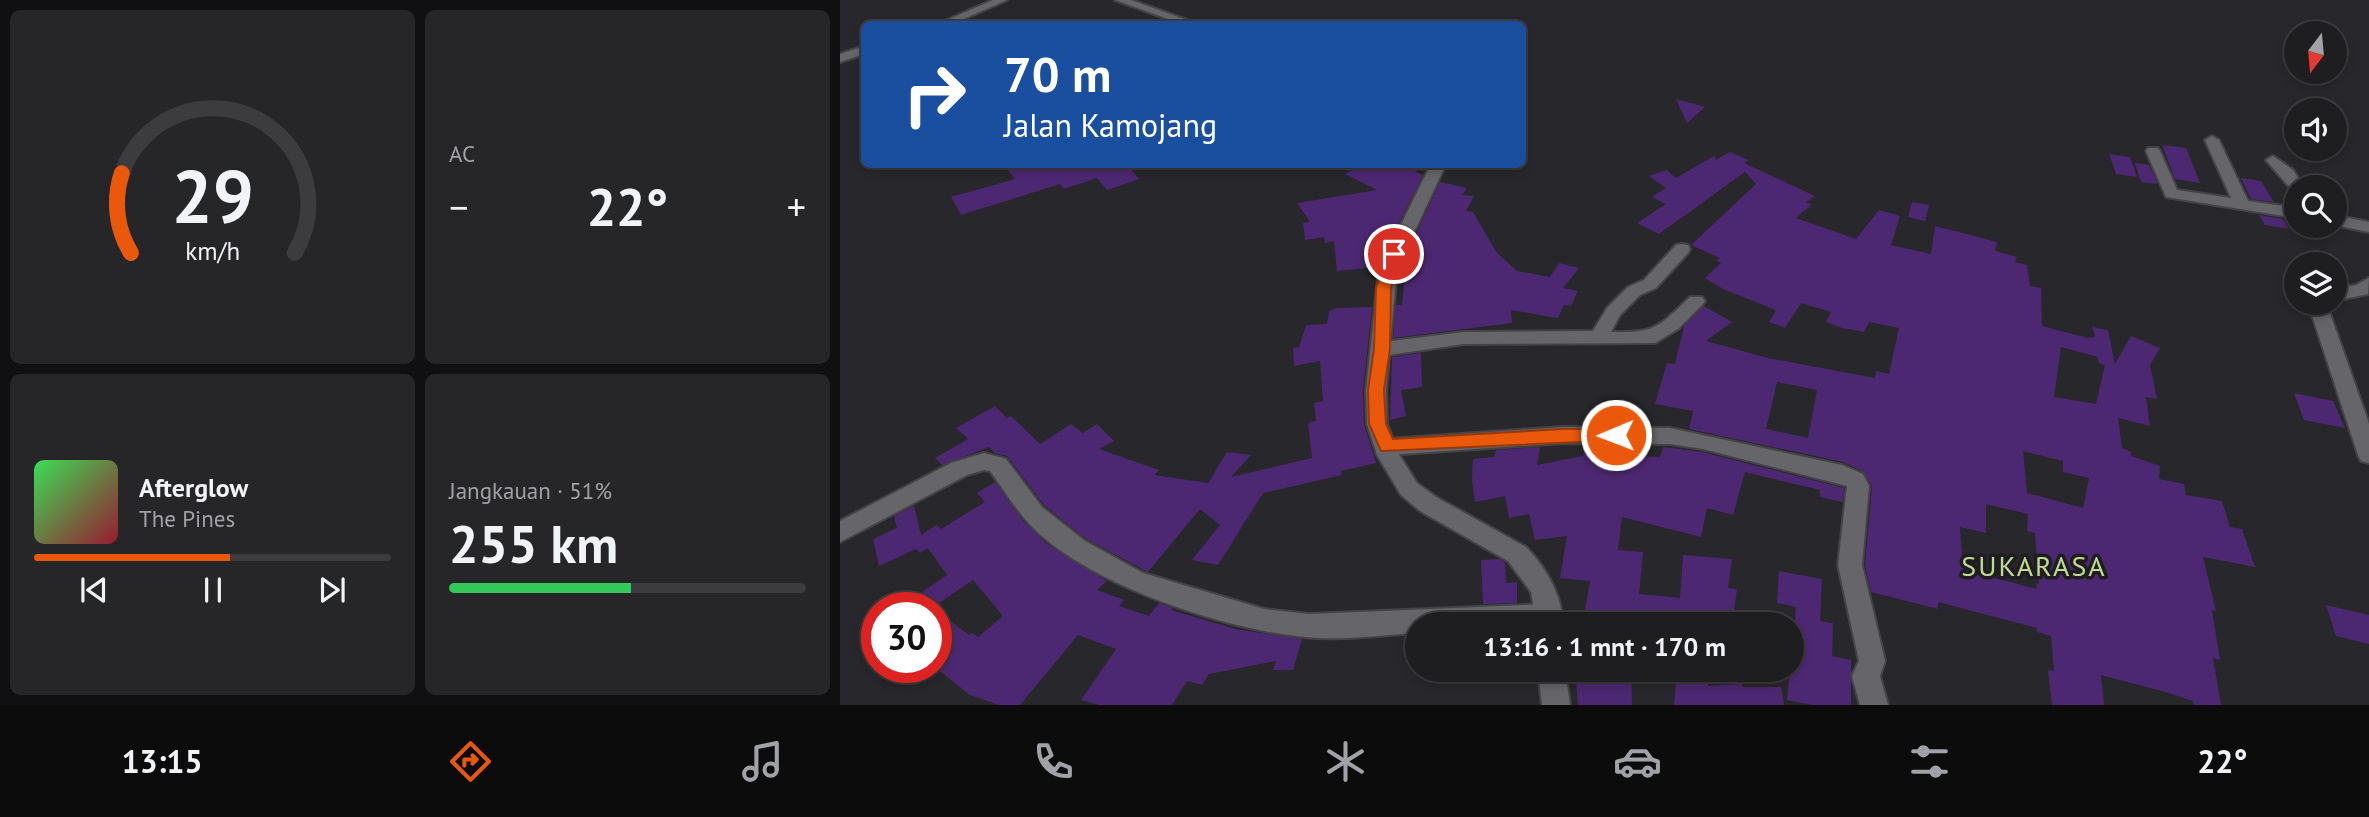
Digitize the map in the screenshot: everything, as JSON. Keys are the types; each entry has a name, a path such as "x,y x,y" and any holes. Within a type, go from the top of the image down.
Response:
{"street":[{"path":"951,21 1002,0"},
{"path":"1120,0 1183,21"},
{"path":"840,58 861,51"},
{"path":"2212,140 2241,203"},
{"path":"2153,151 2171,194 2284,210"},
{"path":"2273,160 2289,175"},
{"path":"1437,168 1388,269 1376,390 1377,424 1388,455 1409,489 1428,503 1517,554 1538,579 1548,612"},
{"path":"2347,223 2369,227"},
{"path":"1598,339 1613,312 1634,291 1650,284 1682,249"},
{"path":"2347,292 2367,288"},
{"path":"1382,349 1464,338 1634,341 1657,336 1696,300"},
{"path":"2321,315 2369,455"},
{"path":"1387,447 1563,435 1679,437 1842,474 1855,480 1858,486 1850,559 1872,661 1866,676 1874,705"},
{"path":"840,532 959,469 984,461 998,466 1034,514 1077,548 1136,582 1264,621 1308,626 1405,624"},
{"path":"1553,682 1556,705"}],"building":[{"path":"1676,99 1705,107 1687,123"},
{"path":"2162,145 2186,148 2200,183 2175,179"},
{"path":"1730,152 1749,160 1744,163 1815,196 1806,202 1812,204 1796,218 1856,239 1879,210 1900,216 1891,245 1931,254 1935,226 1997,242 1995,251 2017,257 2015,262 2027,265 2030,286 2041,288 2042,326 2088,338 2095,337 2092,327 2108,330 2115,364 2131,336 2160,348 2150,365 2157,399 2146,397 2150,426 2118,418 2122,448 2131,452 2131,456 2160,466 2159,479 2184,484 2186,495 2222,501 2230,527 2242,529 2255,567 2203,557 2216,611 2212,610 2220,660 2213,658 2221,705 2194,705 2193,701 2169,693 2101,675 2104,705 2052,705 2048,670 2054,671 2051,636 2037,632 2037,628 1938,602 1938,609 1871,592 1865,565 1872,486 1864,472 1843,462 1689,429 1693,411 1655,404 1667,363 1675,364 1684,326 1704,306 1732,322 1706,341 1768,358 1875,378 1876,371 1889,374 1899,328 1869,322 1864,332 1842,328 1826,322 1831,312 1801,303 1785,328 1769,322 1776,310 1723,289 1705,278 1721,263 1717,261 1720,258 1691,245 1756,184 1745,172 1659,234 1637,223 1666,204 1652,197 1666,188 1649,176 1666,170 1676,178 1714,156 1716,160","holes":["2061,347 2098,357 2099,363 2105,365 2096,404 2054,397","1777,382 1817,390 1808,438 1766,429","2023,451 2063,461 2063,472 2089,478 2083,508 2027,493","1986,504 2028,514 2027,531 2035,533 2039,584 2036,583 2037,589 1963,570 1960,527 1986,533"]},
{"path":"2109,154 2130,157 2137,177 2116,174"},
{"path":"2135,163 2149,165 2158,184 2141,182"},
{"path":"1130,168 1139,179 1107,190 1097,178 1064,189 1060,184 961,215 951,197 1015,179 1007,169"},
{"path":"1356,168 1421,168 1415,172 1423,175 1394,233 1384,234 1377,267 1337,271 1334,241 1325,243 1324,237 1305,240 1303,223 1310,222 1297,203 1377,190 1345,174"},
{"path":"2241,178 2261,181 2274,202 2251,199"},
{"path":"1440,182 1467,188 1462,195 1474,196 1466,211 1473,212 1497,253 1517,271 1550,277 1559,263 1579,268 1563,288 1578,291 1571,306 1564,305 1558,318 1511,310 1512,323 1393,338 1396,305 1402,305 1405,275 1413,274 1417,232"},
{"path":"1912,202 1929,205 1925,221 1908,217"},
{"path":"2259,215 2284,221 2284,228 2265,225"},
{"path":"1372,307 1363,390 1364,424 1376,463 1341,471 1342,475 1263,493 1218,565 1192,560 1220,525 1200,509 1148,572 1086,539 1044,505 1007,456 995,453 989,447 942,465 935,458 968,439 956,428 995,406 1007,418 1011,416 1040,444 1071,424 1083,433 1097,424 1114,441 1099,449 1159,470 1154,475 1208,483 1227,452 1251,455 1231,477 1312,458 1308,423 1316,421 1314,403 1323,401 1320,361 1294,366 1293,348 1299,347 1306,325 1327,324 1329,311 1337,308"},
{"path":"1421,353 1422,387 1401,390 1406,416 1390,420 1392,357"},
{"path":"2294,393 2333,401 2345,428 2304,420"},
{"path":"1585,446 1633,446 1633,456 1660,457 1663,447 1702,452 1844,488 1843,502 1820,497 1820,490 1745,472 1733,515 1707,508 1701,537 1622,517 1618,550 1643,552 1639,594 1680,598 1683,555 1732,559 1728,588 1737,589 1734,612 1585,611 1590,581 1560,578 1567,536 1535,540 1529,514 1509,518 1505,496 1475,502 1472,479 1473,459 1494,457 1496,450 1540,447 1537,465 1583,456"},
{"path":"995,482 1023,521 1047,544 1107,581 1097,590 1124,600 1119,606 1149,616 1159,603 1173,608 1171,610 1235,629 1302,639 1293,670 1273,670 1276,661 1209,674 1202,685 1187,681 1172,705 1099,705 1081,700 1116,649 1078,635 1020,705 999,705 970,695 952,681 952,622 969,635 972,633 978,637 1003,616 973,580 952,594 952,592 922,592 947,575 928,548 920,553 916,549 879,566 873,539 897,528 894,516 914,506 921,535 937,525 941,529 985,502 977,493"},
{"path":"1499,559 1505,562 1506,583 1517,582 1517,603 1483,604 1481,560"},
{"path":"1779,571 1822,579 1820,621 1833,623 1832,656 1851,660 1851,705 1812,705 1787,700 1789,682 1804,682 1804,612 1796,612 1796,607 1777,603"},
{"path":"2326,605 2369,615 2369,644 2336,636"},
{"path":"1576,682 1631,682 1632,705 1578,705"},
{"path":"1676,682 1708,682 1708,686 1742,684 1742,687 1781,687 1784,705 1674,705"}],"district":[{"name":"SUKARASA","path":"2034,565"}],"route":[{"path":"1394,254 1384,288 1382,349 1376,390 1377,424 1387,447 1484,439 1616,435"}]}
